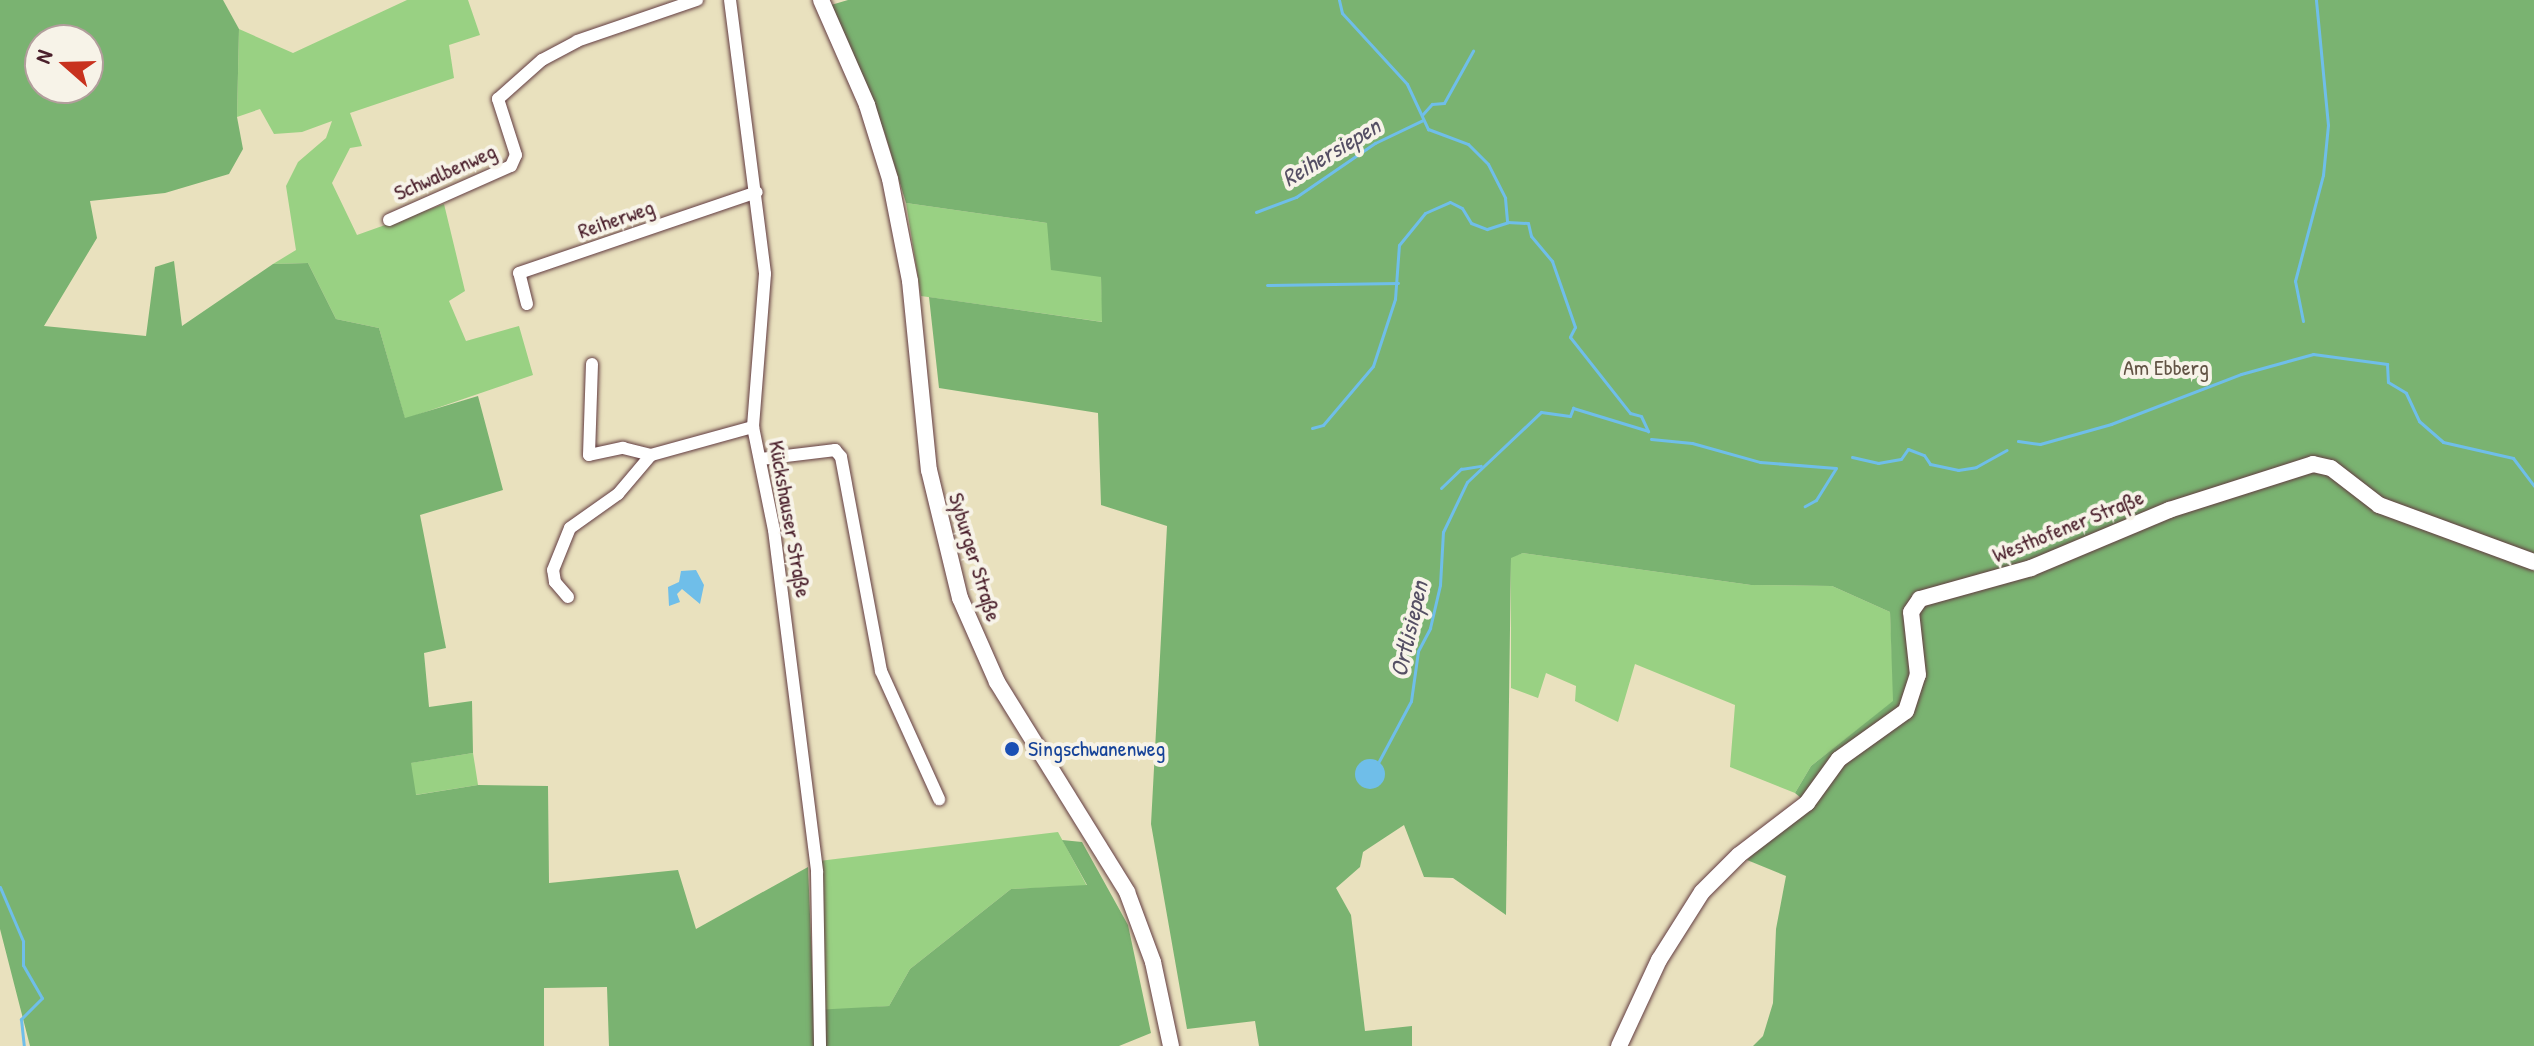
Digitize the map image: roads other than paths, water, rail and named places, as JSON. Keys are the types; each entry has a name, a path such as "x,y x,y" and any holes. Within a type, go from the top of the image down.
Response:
{"street":[{"name":"Schwalbenweg","path":"389,220 511,166 516,155 498,99 542,60 577,41 697,0"},
{"name":"Kückshauser Straße","path":"730,0 757,192 766,291 753,427 778,561 817,872 820,1046"},
{"name":"Syburger Straße","path":"821,0 867,105 890,179 910,281 929,470 960,598 1004,695 1093,830 1127,892 1153,962 1171,1046"},
{"name":"Reiherweg","path":"527,304 519,273 757,192"},
{"path":"592,364 589,455 623,448 651,455 753,427"},
{"path":"761,459 839,452 881,671 939,799"},
{"path":"568,597 555,582 553,570 560,543 570,528 618,494 651,455"},
{"name":"Westhofener Straße","path":"1619,1046 1659,960 1702,892 1739,855 1807,803 1839,759 1906,711 1918,675 1910,624 1920,599 2031,568 2169,510 2313,464 2331,468 2388,509 2534,562"}],"water":[{"path":"696,570 704,585 700,604 682,589 677,594 680,602 669,606 668,587 679,582 681,571"},
{"path":"1370,759 1381,763 1385,774 1381,785 1370,789 1359,785 1355,774 1359,763"}],"waterway":[{"path":"1339,0 1342,13 1407,84 1428,129 1468,144 1488,164 1505,198 1507,222 1528,223 1531,236 1552,261 1575,327 1570,337 1630,413 1641,416 1648,431"},
{"path":"2303,321 2295,281 2323,175 2328,125 2316,0"},
{"path":"1422,115 1432,104 1444,103 1473,51"},
{"name":"Reihersiepen","path":"1256,212 1296,197 1375,143 1423,120"},
{"path":"1312,428 1323,425 1373,366 1395,299 1399,245 1425,213 1450,202 1462,208 1471,223 1487,229 1508,222"},
{"path":"1267,285 1398,283"},
{"path":"2018,441 2040,444 2111,424 2241,374 2313,354 2387,364 2388,382 2406,393 2419,421 2443,442 2513,458 2534,486"},
{"name":"Ortlisiepen","path":"1379,761 1411,701 1418,651 1430,628 1440,585 1443,532 1467,482 1541,412 1570,416 1573,408 1648,431"},
{"path":"1651,439 1692,443 1760,462 1836,468 1816,500 1805,506"},
{"path":"1852,457 1878,463 1901,459 1908,449 1924,455 1930,464 1958,470 1976,467 2007,450"},
{"path":"1441,488 1461,469 1481,466"},
{"path":"0,887 23,941 23,965 42,998 21,1019 24,1046"}],"place":[{"name":"Singschwanenweg","path":"1012,749"}],"park label":[{"name":"Am Ebberg","path":"2166,368"}]}
